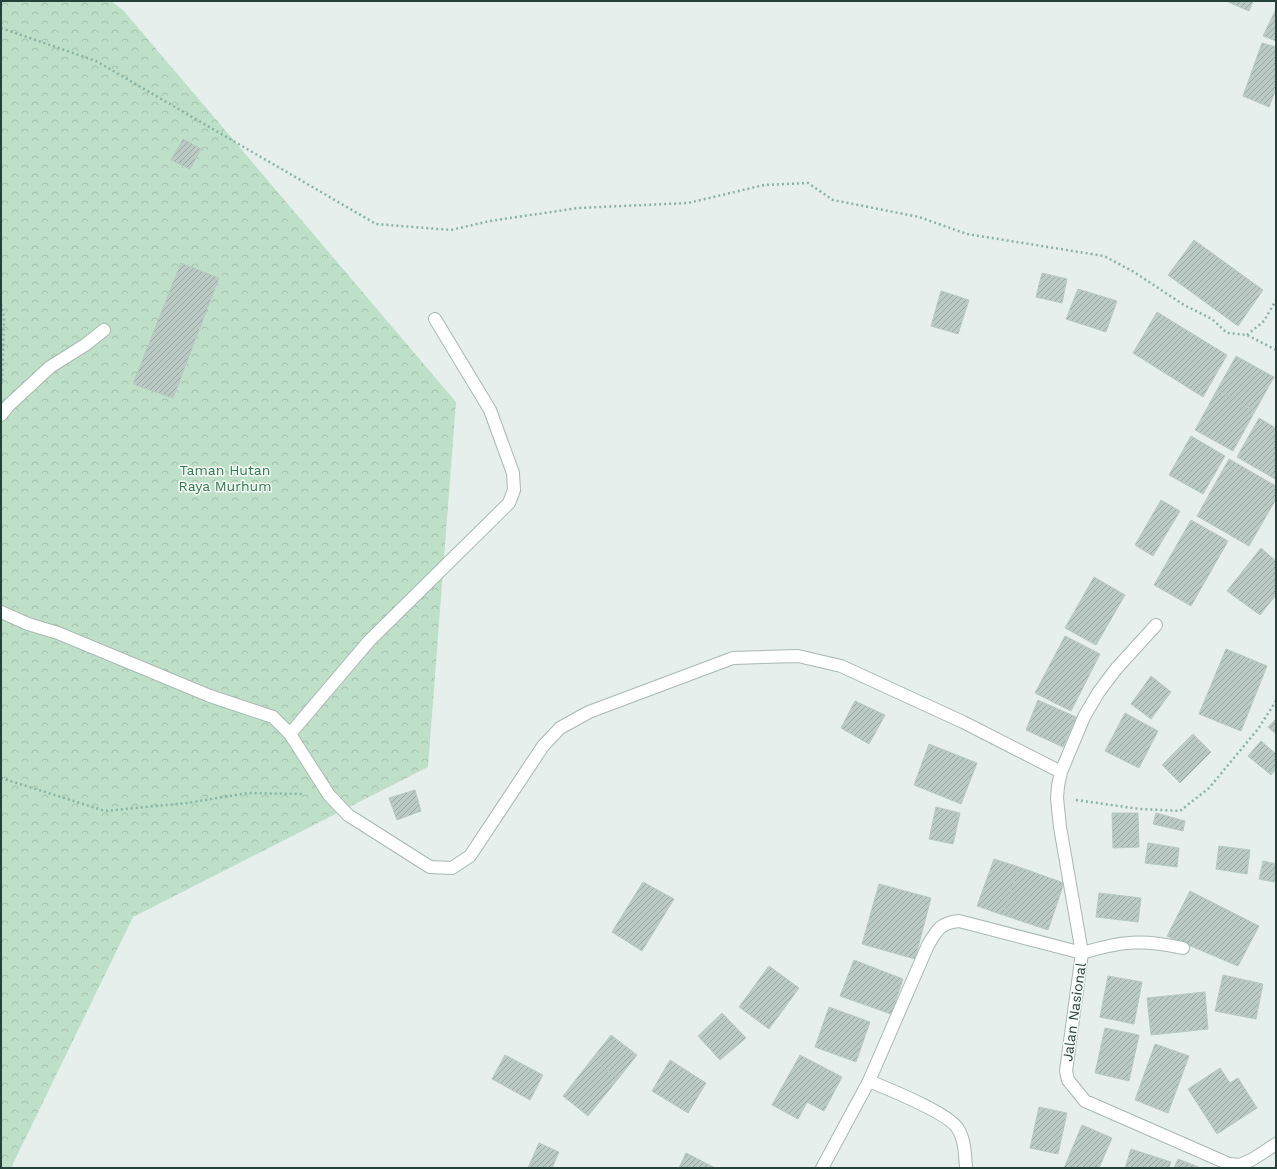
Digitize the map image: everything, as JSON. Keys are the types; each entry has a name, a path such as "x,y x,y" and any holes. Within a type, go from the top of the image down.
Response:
{"street":[{"path":"290,734 370,641 509,503 514,490 513,473 490,410 435,319"},
{"path":"1,415 9,405 50,367 85,345 104,330"},
{"path":"1,612 28,624 58,633 210,696 273,717 290,734 329,795 348,815 430,867 452,868 470,856 542,746 560,728 589,712 733,658 798,656 841,666 963,722 1061,772"},
{"path":"822,1168 869,1081 928,945 938,928 949,922 959,921 1082,953 1060,827 1057,798 1061,772 1084,717 1098,693 1116,668 1156,625"},
{"name":"Jalan Nasional","path":"1183,948 1161,943 1127,942 1104,946 1082,953 1066,1071 1068,1080 1085,1100 1218,1161 1240,1165 1253,1159 1276,1144"},
{"path":"869,1081 942,1115 957,1128 962,1139 966,1168"}],"path":[{"path":"1,28 96,61 376,224 451,230 490,221 578,208 688,203 764,185 808,183 833,200 919,217 967,234 1104,256 1134,272 1184,305 1212,318 1227,333 1247,335 1276,350"},
{"path":"1247,335 1264,321 1276,300"},
{"path":"1,304 4,316 2,386"},
{"path":"1057,798 1140,810 1180,811 1209,788 1258,729 1276,701"},
{"path":"1,778 105,811 187,803 248,793 329,795"}],"green space":[{"name":"Taman Hutan Raya Murhum","path":"1,1 111,1 123,10 456,402 428,767 133,917 11,1168 1,1168"}],"building":[{"path":"1228,1 1253,1 1249,11"},
{"path":"1276,9 1276,41 1263,36"},
{"path":"1262,43 1276,47 1276,89 1269,107 1243,96"},
{"path":"183,139 201,149 190,169 171,160"},
{"path":"1194,240 1263,290 1238,326 1168,275"},
{"path":"181,263 219,278 173,398 133,384"},
{"path":"1042,273 1067,279 1062,303 1036,297"},
{"path":"1078,289 1117,301 1106,332 1066,319"},
{"path":"941,291 969,300 958,334 931,326"},
{"path":"1157,312 1227,355 1203,397 1133,353"},
{"path":"1236,356 1274,377 1255,411 1217,390"},
{"path":"1217,390 1255,411 1233,451 1195,430"},
{"path":"1259,418 1276,428 1275,479 1237,457"},
{"path":"1191,436 1225,456 1203,494 1169,475"},
{"path":"1229,459 1276,486 1276,499 1249,546 1197,516"},
{"path":"1161,500 1180,511 1153,556 1135,545"},
{"path":"1191,520 1228,541 1191,606 1154,585"},
{"path":"1261,548 1276,561 1276,595 1260,615 1227,591"},
{"path":"1094,577 1125,595 1096,645 1065,628"},
{"path":"1065,636 1100,654 1071,711 1035,693"},
{"path":"1226,649 1267,666 1241,731 1199,714"},
{"path":"1151,676 1171,692 1151,719 1131,704"},
{"path":"1038,700 1076,717 1063,747 1026,730"},
{"path":"855,701 885,715 869,744 841,728"},
{"path":"1125,713 1158,731 1139,768 1105,751"},
{"path":"1276,719 1276,734 1268,727"},
{"path":"1193,734 1211,752 1180,783 1162,765"},
{"path":"1261,741 1276,754 1276,769 1271,775 1248,756"},
{"path":"929,744 977,763 961,804 914,785"},
{"path":"415,790 421,811 397,820 389,798"},
{"path":"936,807 960,813 953,844 929,839"},
{"path":"1112,813 1138,813 1139,847 1113,848"},
{"path":"1156,813 1185,821 1183,831 1153,824"},
{"path":"1148,843 1179,848 1177,867 1145,863"},
{"path":"1219,846 1250,850 1247,874 1216,869"},
{"path":"994,859 1019,867 1003,915 977,906"},
{"path":"1263,861 1276,864 1274,882 1259,879"},
{"path":"1019,867 1064,883 1048,930 1003,915"},
{"path":"643,882 674,899 642,951 612,932"},
{"path":"879,884 931,898 915,959 862,944"},
{"path":"1190,891 1259,926 1238,966 1167,936"},
{"path":"1099,893 1141,898 1138,922 1096,917"},
{"path":"854,960 903,979 891,1014 840,996"},
{"path":"769,966 799,988 769,1029 739,1007"},
{"path":"1223,975 1263,984 1256,1019 1215,1011"},
{"path":"1108,976 1142,982 1134,1024 1100,1017"},
{"path":"1205,992 1208,1029 1151,1035 1147,998"},
{"path":"829,1007 870,1022 856,1062 815,1047"},
{"path":"722,1013 746,1038 720,1060 698,1036"},
{"path":"1105,1028 1139,1035 1129,1081 1095,1073"},
{"path":"611,1035 637,1055 618,1079 592,1059"},
{"path":"1155,1044 1189,1056 1168,1113 1135,1100"},
{"path":"505,1055 543,1075 530,1100 492,1079"},
{"path":"800,1055 842,1077 824,1111 807,1102 798,1119 772,1105"},
{"path":"592,1059 618,1079 588,1116 563,1096"},
{"path":"670,1060 706,1083 688,1113 652,1091"},
{"path":"1220,1068 1230,1083 1238,1078 1257,1108 1217,1134 1188,1089"},
{"path":"1039,1107 1067,1113 1058,1154 1030,1148"},
{"path":"1082,1125 1112,1138 1099,1168 1064,1168"},
{"path":"539,1143 559,1152 552,1168 528,1168"},
{"path":"1131,1149 1171,1162 1169,1168 1125,1168"},
{"path":"686,1153 715,1168 679,1168"},
{"path":"1178,1159 1201,1168 1174,1168"}]}
